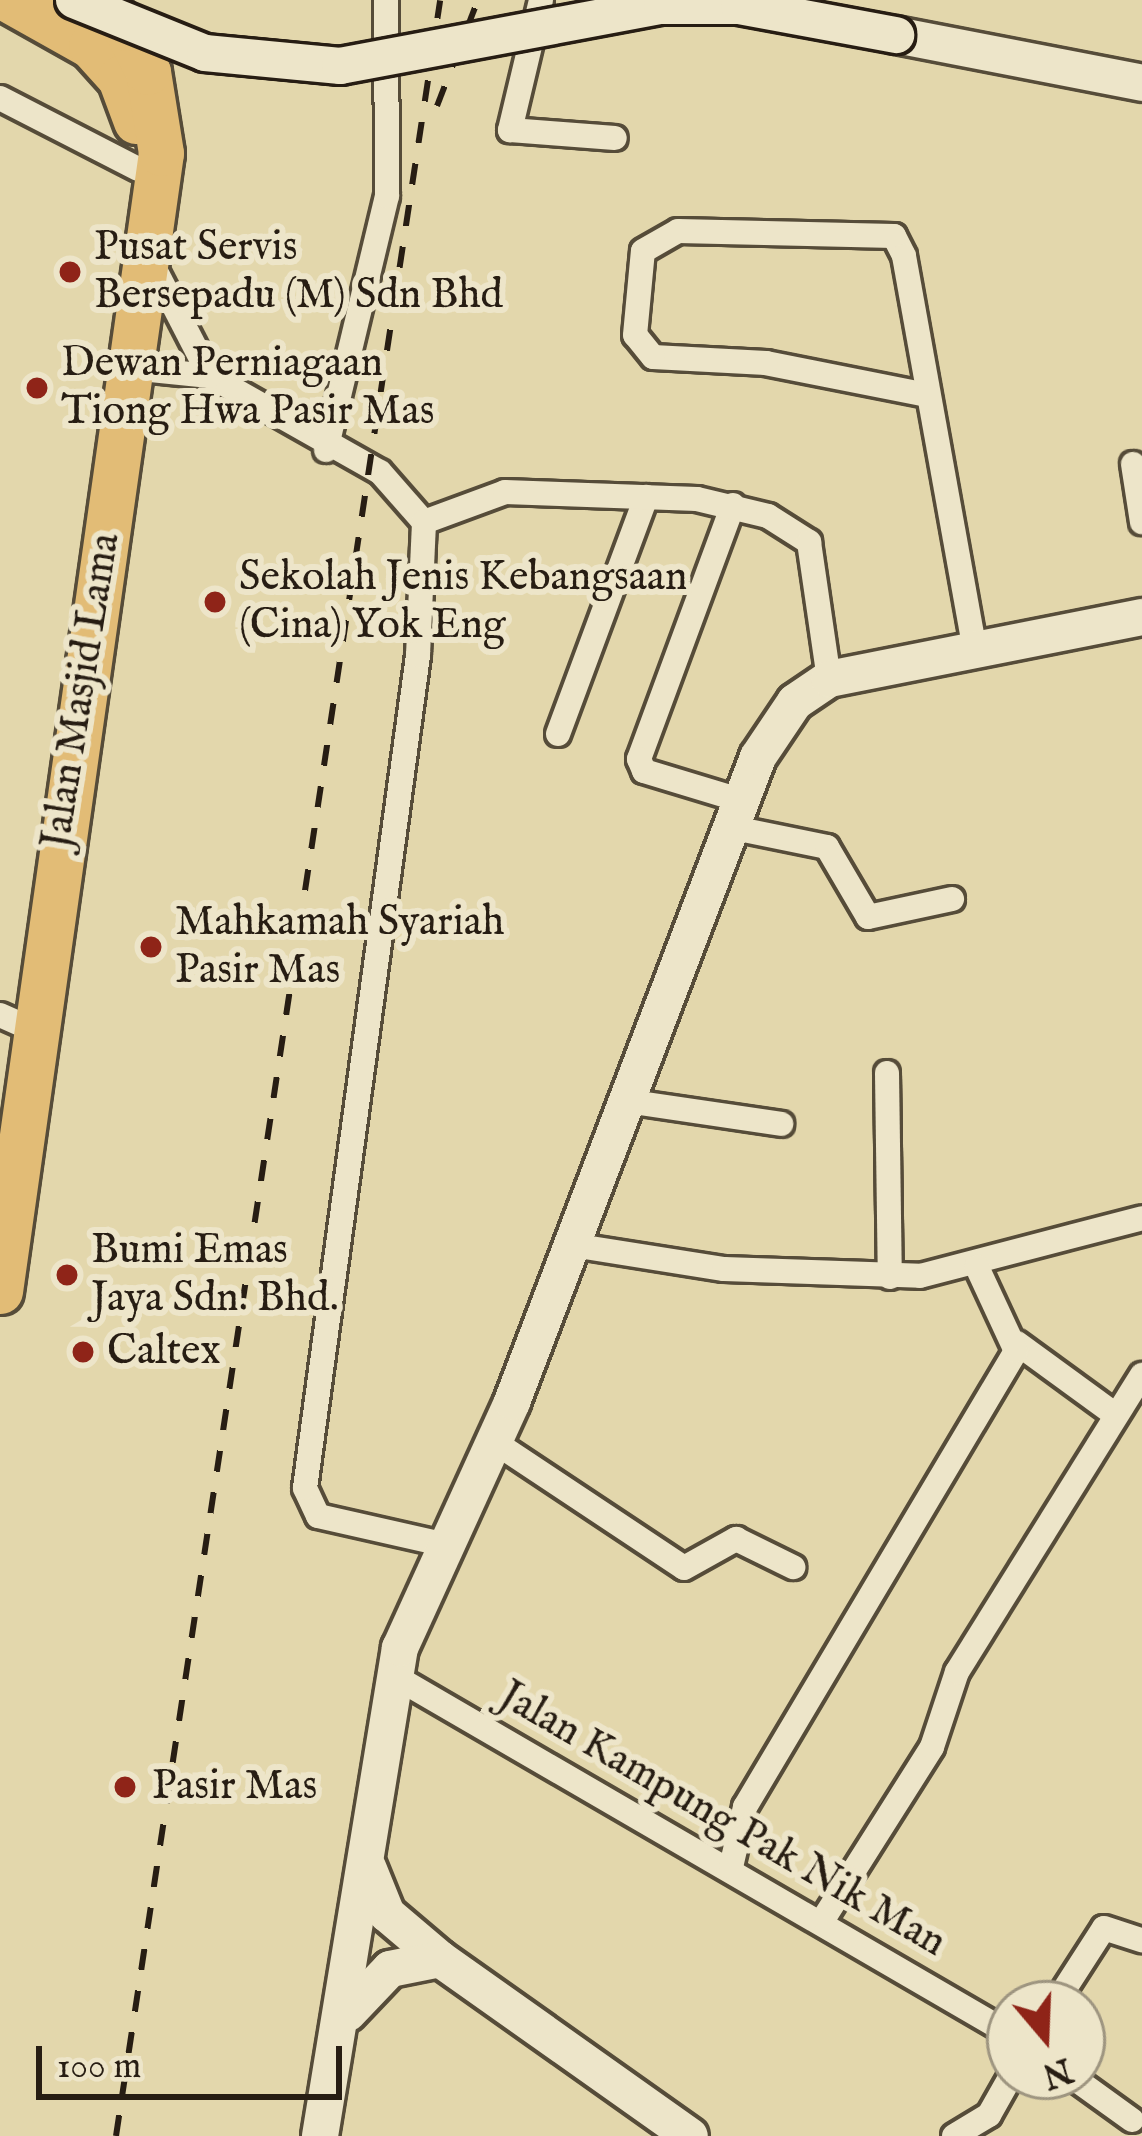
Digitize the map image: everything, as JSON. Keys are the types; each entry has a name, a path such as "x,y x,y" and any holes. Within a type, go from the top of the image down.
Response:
{"highway":[{"name":"Jalan Masjid Lama","path":"9,0 66,28 120,78 146,241"},
{"name":"Jalan Masjid Lama","path":"0,1289 15,1022 131,368 161,153 148,72 126,28 92,0"}],"street":[{"path":"74,0 206,53 340,66 700,4 896,35 1142,83"},
{"path":"108,0 183,34 281,57 379,60"},
{"path":"326,450 387,196 379,60 386,0"},
{"path":"541,0 510,130 615,138"},
{"path":"148,72 158,45 183,34"},
{"path":"0,98 138,169"},
{"path":"927,395 643,352 643,251 678,231 894,236 927,395 975,649"},
{"path":"146,241 210,376"},
{"path":"131,368 210,376 326,450 380,472 424,522 418,655 305,1487 318,1516 442,1544"},
{"path":"1133,464 1142,522"},
{"path":"424,522 505,492 646,497 733,506 809,542 829,679"},
{"path":"559,734 646,497"},
{"path":"733,506 639,759 644,771 734,814 827,847 868,917 952,899"},
{"path":"320,2136 343,2021 394,1676 442,1544 493,1441 572,1245 734,814 774,727 829,679 1142,617"},
{"path":"887,1073 890,1277"},
{"path":"626,1101 781,1124"},
{"path":"572,1245 724,1269 890,1277 977,1267 1142,1218"},
{"path":"977,1267 1017,1342 1113,1413"},
{"path":"731,1867 745,1807 1017,1342"},
{"path":"824,1918 916,1776 957,1672 1113,1413 1142,1375"},
{"path":"493,1441 683,1568 736,1540 793,1567"},
{"name":"Jalan Kampung Pak Nik Man","path":"394,1676 824,1918 986,2019"},
{"path":"366,1857 387,1914 440,1959 690,2136"},
{"path":"1070,1980 1104,1928 1142,1940"},
{"path":"343,2021 390,1969 440,1959"},
{"path":"954,2136 988,2115 997,2100"},
{"path":"1104,2100 1132,2120"}],"railway":[{"path":"116,2136 440,0"},
{"path":"437,106 478,0"}],"place":[{"name":"Pusat Servis Bersepadu (M) Sdn Bhd","path":"70,272"},
{"name":"Dewan Perniagaan Tiong Hwa Pasir Mas","path":"37,388"},
{"name":"Sekolah Jenis Kebangsaan (Cina) Yok Eng","path":"215,602"},
{"name":"Mahkamah Syariah Pasir Mas","path":"151,947"},
{"name":"Bumi Emas Jaya Sdn. Bhd.","path":"67,1275"},
{"name":"Caltex","path":"83,1352"},
{"name":"Pasir Mas","path":"125,1787"}]}
